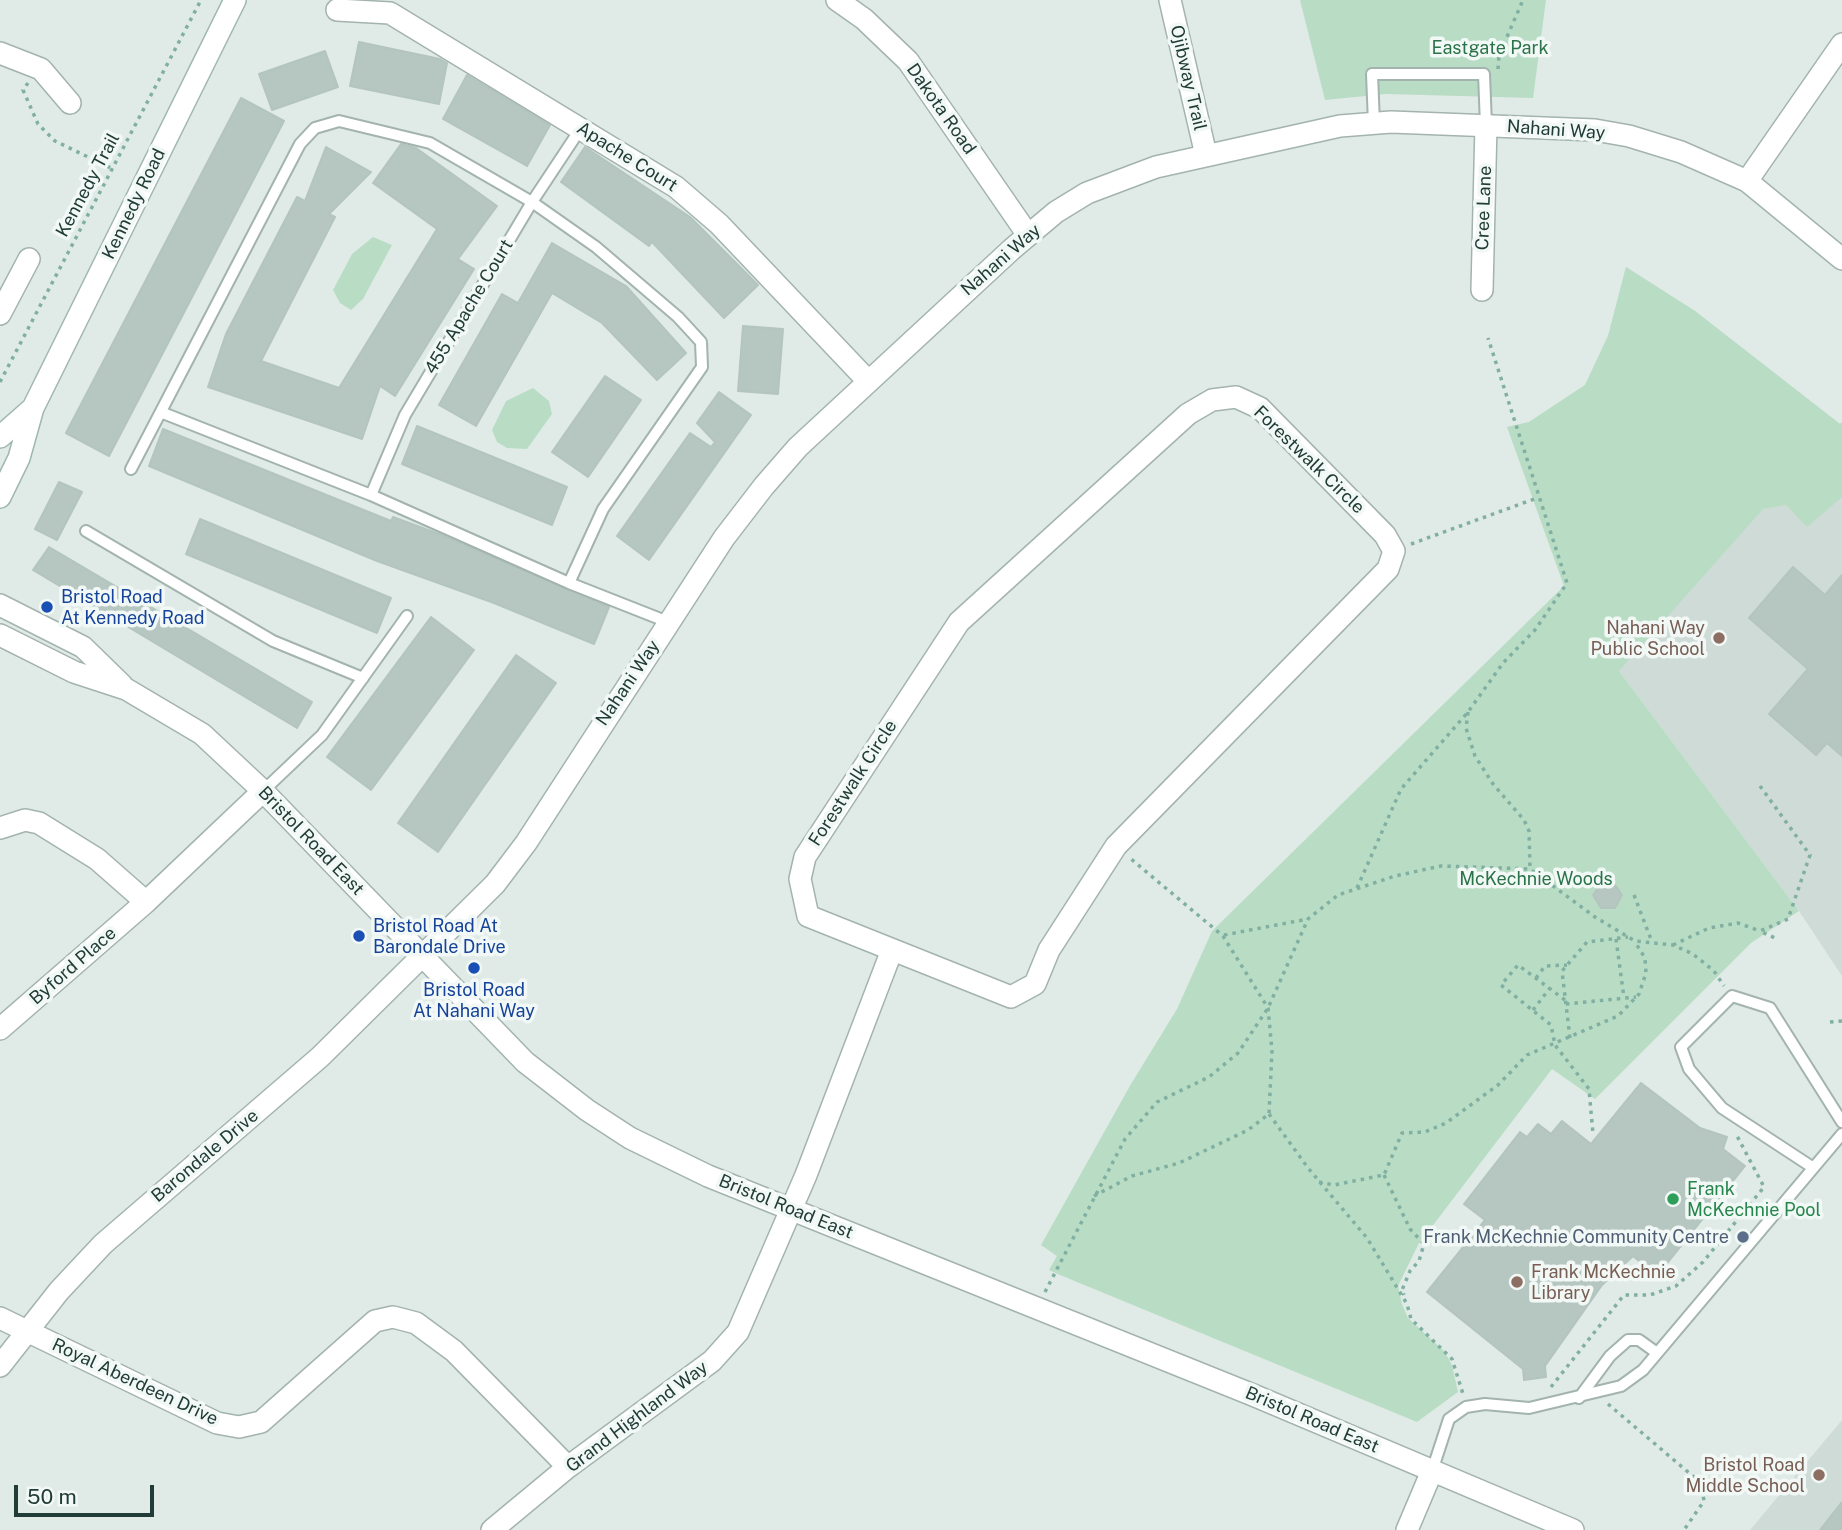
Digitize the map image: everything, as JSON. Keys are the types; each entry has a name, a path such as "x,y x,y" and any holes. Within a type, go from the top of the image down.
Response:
{"street":[{"name":"Kennedy Road","path":"0,497 19,458 33,408 235,0"},
{"name":"Dakota Road","path":"837,0 864,19 908,61 1028,235"},
{"name":"Ojibway Trail","path":"1170,0 1206,155"},
{"name":"Apache Court","path":"337,10 390,13 676,187 704,210 869,381"},
{"path":"1747,181 1842,44"},
{"path":"0,52 41,69 70,103"},
{"name":"Nahani Way","path":"422,956 479,901 518,854 668,622 764,486 808,437 1028,235 1056,212 1120,178 1322,129 1374,123 1595,130 1629,136 1681,152 1747,181 1842,259"},
{"name":"Cree Lane","path":"1482,290 1486,125"},
{"path":"2,304 29,259"},
{"name":"Forestwalk Circle","path":"1236,397 1260,408 1385,535 1394,551 1388,569 1116,846 1049,950 1035,984 1011,997 808,916 800,879 805,857 960,622 1188,414 1212,400 1236,397"},
{"name":"Kennedy Road","path":"0,437 33,408"},
{"name":"Bristol Road East","path":"0,605 83,647 126,689"},
{"name":"Bristol Road East","path":"0,635 74,671 126,689 202,734 263,791 525,1062 606,1124 688,1167 1573,1530"},
{"name":"Byford Place","path":"0,1029 146,902 263,791"},
{"path":"0,828 25,820 39,823 97,859 146,902"},
{"path":"792,1209 892,950"},
{"name":"Barondale Drive","path":"0,1366 26,1331 103,1244 320,1057 422,956"},
{"name":"Grand Highland Way","path":"492,1530 568,1467 712,1361 738,1332 792,1209"},
{"name":"Royal Aberdeen Drive","path":"0,1318 217,1423 239,1427 261,1422 375,1321 393,1317 416,1323 454,1352 568,1467"},
{"path":"1407,1530 1432,1471"}],"lane":[{"path":"1374,123 1372,75 1484,74 1486,125"},
{"path":"131,469 163,413 300,144 315,128 339,121 430,142 532,202 596,247 678,317 701,342 702,367 603,509 569,583"},
{"name":"455 Apache Court","path":"371,495 405,415 532,202 582,128"},
{"path":"163,413 371,495 569,583 668,622"},
{"path":"86,531 273,641 363,678"},
{"path":"263,791 322,735 407,616"},
{"path":"1812,1167 1722,1108 1689,1069 1681,1047 1732,996 1770,1008 1842,1122"},
{"path":"1432,1471 1449,1419 1466,1407 1485,1404 1529,1409 1621,1386 1643,1370 1842,1134"},
{"path":"1579,1398 1610,1356 1628,1340 1639,1340 1657,1353"}],"path":[{"name":"Kennedy Trail","path":"0,383 201,0"},
{"path":"1497,77 1499,55 1523,0"},
{"path":"41,69 23,90 38,124 55,141 113,169"},
{"path":"1357,888 1401,789 1468,712 1490,679 1535,631 1567,583 1537,498 1488,338"},
{"path":"1394,551 1537,498"},
{"path":"1468,712 1466,728 1475,756 1493,784 1516,809 1529,831 1530,869"},
{"path":"1760,786 1810,855 1788,919 1760,931"},
{"path":"1116,846 1223,936 1269,1008 1272,1051 1269,1114 1320,1182 1367,1238 1407,1304"},
{"path":"1223,936 1308,919 1338,895 1441,866 1530,869 1595,917 1634,941 1645,958 1646,973 1636,997 1619,1016 1527,1055 1498,1085 1446,1123 1425,1132 1402,1133 1384,1175 1410,1229 1424,1244 1419,1261 1410,1271 1402,1290 1411,1319 1452,1360 1463,1396 1475,1395"},
{"path":"1634,895 1652,942"},
{"path":"1037,1308 1125,1139 1147,1111 1163,1098 1209,1077 1229,1062 1254,1033 1269,1008 1308,919"},
{"path":"1672,945 1709,929 1738,923 1777,940"},
{"path":"1570,1038 1562,971 1587,942 1628,937"},
{"path":"1616,939 1624,998"},
{"path":"1634,941 1672,945 1704,962 1732,996"},
{"path":"1593,1134 1589,1089 1555,1045 1552,1025 1501,985 1518,965 1565,1002 1636,997"},
{"path":"1536,978 1545,967 1568,965"},
{"path":"1532,1010 1550,988"},
{"path":"1830,1022 1842,1021"},
{"path":"1542,1391 1550,1388 1624,1295 1650,1295 1676,1286 1703,1262 1764,1187 1722,1108"},
{"path":"1094,1196 1132,1176 1179,1163 1248,1130 1269,1114"},
{"path":"1320,1182 1334,1185 1384,1175"},
{"path":"1596,1394 1702,1483 1704,1501 1684,1530"}],"shaded area":[{"name":"Nahani Way Public School","path":"1626,267 1695,311 1840,424 1842,422 1842,976 1799,911 1619,671 1507,427 1529,422 1585,385 1608,336"},
{"name":"Bristol Road Middle School","path":"1842,1420 1842,1530 1750,1530"}],"green space":[{"name":"Eastgate Park","path":"1300,0 1546,0 1533,98 1386,94 1325,100"},
{"path":"373,237 392,245 363,299 351,310 340,303 333,290 352,254"},
{"name":"McKechnie Woods","path":"1626,267 1695,311 1840,424 1842,422 1842,497 1807,527 1786,505 1763,509 1619,671 1799,911 1751,943 1595,1099 1552,1069 1418,1245 1398,1286 1402,1304 1408,1318 1444,1351 1452,1365 1458,1392 1417,1422 1049,1270 1057,1256 1041,1245 1131,1084 1177,1009 1212,931 1564,586 1507,427 1529,422 1585,385 1608,336"},
{"path":"533,388 549,401 552,414 527,449 507,448 497,442 492,430 506,401"}],"building":[{"path":"359,42 440,59 447,63 439,104 350,86"},
{"path":"325,51 338,87 272,110 259,74"},
{"path":"467,75 550,125 527,166 443,119"},
{"path":"241,98 284,121 109,456 66,433"},
{"path":"401,144 416,148 497,206 458,259 474,269 395,396 380,386 362,439 208,387 226,334 297,197 305,201 326,147 371,172 329,214 335,217 261,361 339,388 437,229 373,183"},
{"path":"585,147 690,217 758,285 724,318 652,242 649,246 561,182"},
{"path":"552,243 626,286 686,353 657,380 602,323 552,293 476,426 439,405 502,294 518,303"},
{"path":"743,326 783,329 778,394 738,391"},
{"path":"605,376 641,400 588,477 552,452"},
{"path":"719,392 751,415 649,560 617,536 690,433 711,447 715,442 697,423"},
{"path":"417,426 567,487 552,525 402,464"},
{"path":"163,429 391,521 393,517 439,534 609,607 594,644 494,603 377,561 149,466"},
{"path":"59,482 82,492 57,540 35,529"},
{"path":"200,519 391,598 377,633 186,554"},
{"path":"49,547 312,702 297,728 33,570"},
{"path":"1793,567 1825,595 1842,575 1842,756 1827,743 1816,755 1769,714 1808,669 1749,618"},
{"path":"431,617 474,650 371,790 327,757"},
{"path":"516,655 556,683 438,852 398,823"},
{"path":"1613,882 1622,895 1615,908 1601,908 1593,895 1601,883"},
{"path":"1641,1083 1700,1128 1727,1137 1723,1149 1745,1166 1657,1276 1633,1256 1602,1285 1545,1366 1546,1377 1524,1380 1523,1369 1427,1292 1485,1220 1464,1204 1520,1132 1527,1137 1538,1124 1551,1134 1562,1121 1591,1144"},
{"path":"1842,1502 1842,1530 1820,1530"}],"place":[{"name":"Bristol Road At Kennedy Road","path":"47,607"},
{"name":"Nahani Way Public School","path":"1719,638"},
{"name":"Bristol Road At Barondale Drive","path":"359,936"},
{"name":"Bristol Road At Nahani Way","path":"474,968"},
{"name":"Frank McKechnie Pool","path":"1673,1199"},
{"name":"Frank McKechnie Community Centre","path":"1743,1237"},
{"name":"Frank McKechnie Library","path":"1517,1282"},
{"name":"Bristol Road Middle School","path":"1819,1475"}]}
